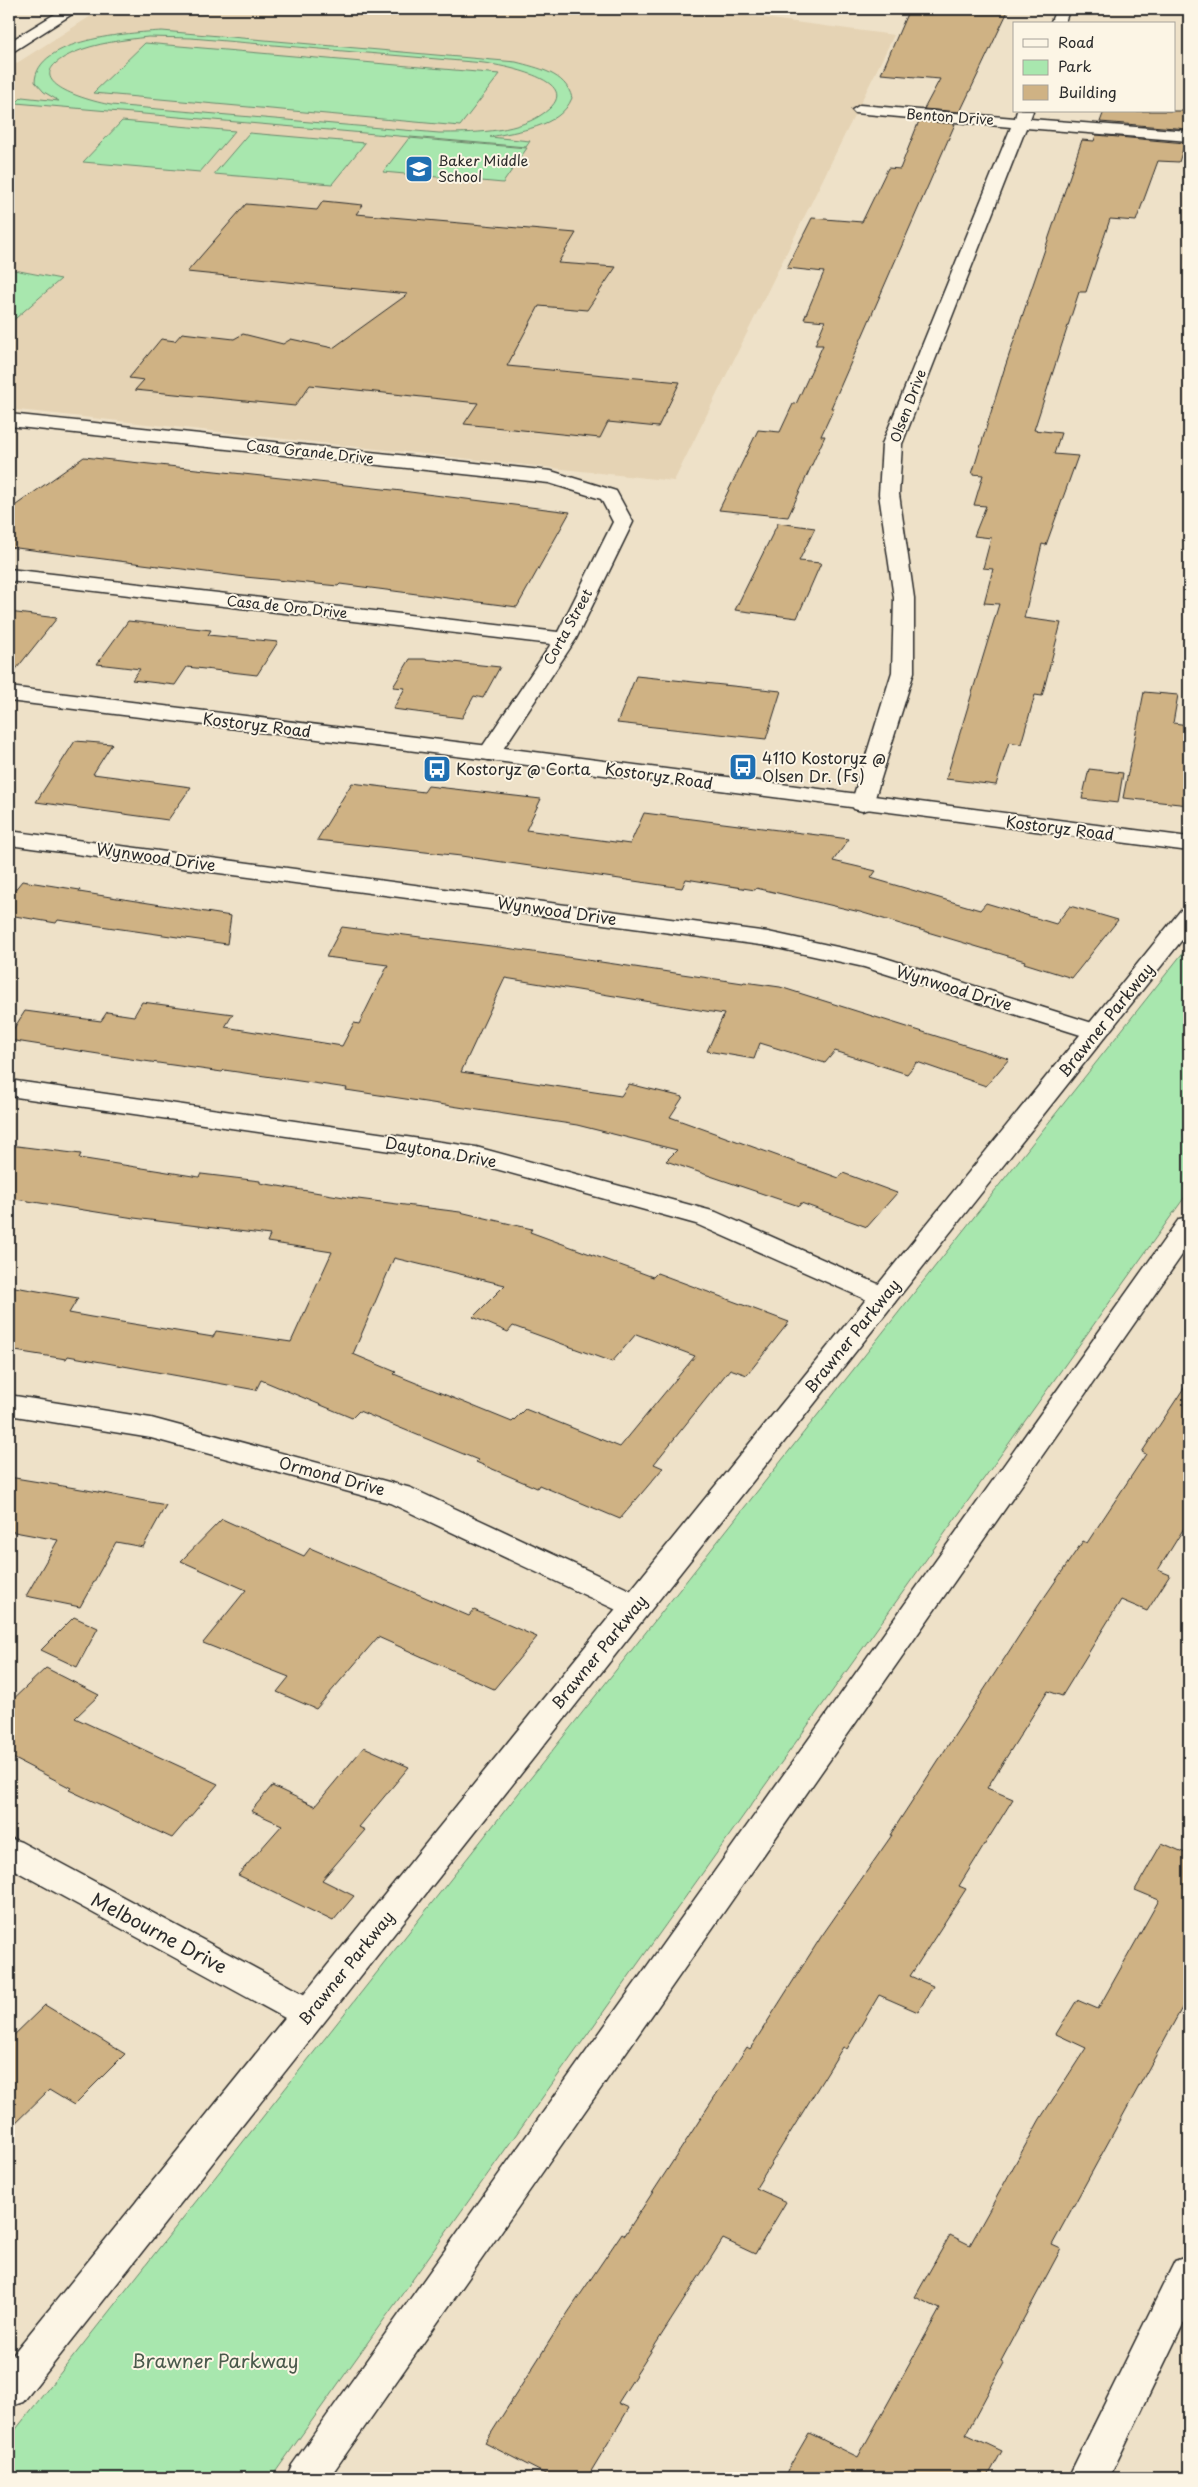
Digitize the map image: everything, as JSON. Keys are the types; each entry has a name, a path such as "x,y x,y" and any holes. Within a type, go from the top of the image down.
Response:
{"street":[{"path":"9,48 73,9"},
{"path":"1058,22 1063,9"},
{"name":"Benton Drive","path":"860,110 1023,117 1189,136"},
{"name":"Olsen Drive","path":"862,804 903,672 904,598 889,494 892,444 1023,117"},
{"name":"Casa Grande Drive","path":"9,420 551,477 609,496"},
{"name":"Corta Street","path":"489,753 565,639 623,522 609,496"},
{"name":"Casa de Oro Drive","path":"9,576 565,639"},
{"name":"Kostoryz Road","path":"9,694 489,753 862,804 1189,844"},
{"name":"Wynwood Drive","path":"9,838 768,939 870,961 1096,1032"},
{"name":"Brawner Parkway","path":"9,2389 1189,915"},
{"name":"Daytona Drive","path":"9,1088 476,1155 706,1218 884,1297"},
{"path":"306,2478 1189,1225"},
{"name":"Ormond Drive","path":"9,1405 151,1428 400,1495 636,1606"},
{"name":"Melbourne Drive","path":"9,1851 309,2014"},
{"path":"1088,2478 1189,2273"}],"shaded area":[{"name":"Baker Middle School","path":"102,9 696,9 894,35 674,481 9,409 9,324 60,279 9,269 9,68"}],"green space":[{"path":"162,31 516,62 542,69 557,77 569,90 572,98 558,116 548,122 525,130 490,137 530,141 526,147 16,103 22,97 59,101 44,92 35,82 39,67 51,56 67,47 108,36","holes":["148,37 191,38 484,63 525,72 540,78 551,85 557,93 554,103 541,115 530,121 492,131 439,133 111,105 86,99 60,87 52,80 50,72 56,63 73,53 91,47 110,42"]},
{"path":"145,43 500,74 460,126 93,93"},
{"path":"122,121 235,131 200,172 83,162"},
{"path":"249,133 365,143 332,184 214,174"},
{"path":"409,138 527,148 503,183 383,172"},
{"path":"9,269 61,279 9,324"},
{"name":"Brawner Parkway","path":"1189,945 1189,1191 271,2478 9,2478 9,2438"}],"building":[{"path":"909,9 1009,9 960,112 924,109 940,79 881,74"},
{"path":"1189,111 1188,129 1100,122 1104,112"},
{"path":"919,121 955,124 831,408 834,408 821,436 825,436 788,517 719,510 758,430 780,432 793,404 796,404 823,345 815,345 825,321 804,319 824,272 787,268 812,218 862,222 888,168 900,169"},
{"path":"1096,135 1185,143 1179,162 1158,161 1136,221 1110,219 1086,292 1079,292 1034,430 1061,433 1054,454 1078,456 1046,545 1042,544 1024,618 1061,623 1042,696 1035,695 1021,744 1009,742 996,785 946,779 999,604 984,603 993,569 983,568 991,538 974,536 986,506 974,505 983,475 972,474 1004,370 1082,140 1094,141"},
{"path":"323,201 363,205 356,214 576,233 558,263 616,267 587,310 539,306 507,366 680,382 658,427 608,422 600,438 464,424 478,403 310,385 295,406 135,390 144,380 129,378 161,339 175,341 182,333 234,339 243,334 283,344 291,339 333,348 408,294 187,272 246,204 317,210"},
{"path":"84,457 402,491 570,512 517,607 340,584 338,586 245,577 9,547 9,510"},
{"path":"778,523 815,528 799,561 821,563 797,618 735,610"},
{"path":"9,612 57,618 9,678"},
{"path":"128,621 211,630 208,635 278,642 257,675 187,667 175,685 132,680 140,669 97,664"},
{"path":"410,659 500,667 483,698 474,696 462,718 393,709 405,688 393,687"},
{"path":"636,676 781,691 766,739 617,723"},
{"path":"1144,692 1178,695 1173,723 1189,725 1189,805 1123,798"},
{"path":"75,741 112,744 93,774 191,787 168,820 36,802"},
{"path":"1089,769 1123,773 1118,803 1082,799"},
{"path":"352,783 424,792 428,786 541,799 526,830 630,844 644,813 849,839 833,861 876,871 871,878 980,910 986,903 1056,924 1070,906 1118,920 1072,978 1024,963 1025,961 860,912 756,888 755,890 686,879 682,888 461,856 317,840"},
{"path":"22,881 231,916 227,944 58,920 56,923 9,915 9,897"},
{"path":"342,927 780,987 1009,1059 986,1086 917,1062 907,1074 835,1051 825,1063 760,1043 754,1059 707,1051 724,1014 505,978 461,1072 621,1096 629,1084 683,1097 670,1117 839,1178 843,1173 897,1193 867,1227 801,1203 799,1206 666,1161 677,1150 577,1125 346,1090 347,1088 224,1070 222,1072 137,1060 9,1040 9,1036 25,1011 101,1021 107,1012 134,1016 142,1002 233,1014 225,1027 342,1046 354,1023 359,1024 388,965 326,957"},
{"path":"9,1145 81,1154 79,1158 199,1177 201,1174 260,1181 260,1183 350,1198 460,1212 532,1229 530,1232 653,1277 657,1273 789,1322 747,1375 730,1369 654,1464 663,1468 620,1519 539,1485 537,1488 476,1462 478,1460 359,1411 352,1418 261,1380 256,1390 68,1356 66,1359 9,1350 9,1286 78,1298 69,1313 213,1337 216,1331 291,1342 332,1252 267,1242 270,1235 134,1218 9,1198","holes":["394,1258 505,1285 473,1317 508,1332 513,1326 612,1362 636,1334 695,1356 620,1447 525,1409 512,1422 394,1374 396,1372 353,1354"]},
{"path":"1189,1380 1189,1520 1158,1570 1170,1575 1147,1611 1121,1600 1062,1696 1048,1691 987,1788 1013,1799 959,1886 966,1889 910,1976 933,1986 918,2012 879,1995 847,2049 843,2047 756,2188 786,2202 755,2254 723,2239 618,2403 629,2408 587,2478 553,2478 485,2443 561,2323 622,2233 625,2235 747,2047 750,2049 821,1937 892,1835 890,1835 1039,1605 1083,1541 1087,1543 1146,1454 1142,1452"},
{"path":"9,1477 166,1505 143,1547 116,1542 80,1607 26,1596 58,1540 9,1531"},
{"path":"222,1519 304,1556 310,1548 469,1616 474,1610 537,1637 494,1689 378,1637 316,1709 277,1692 289,1677 203,1643 246,1590 181,1561"},
{"path":"74,1617 98,1628 77,1667 41,1650"},
{"path":"46,1668 99,1695 75,1718 218,1784 172,1838 69,1790 71,1788 9,1756 9,1703"},
{"path":"364,1747 409,1767 359,1827 365,1830 322,1880 354,1896 333,1921 238,1875 282,1825 251,1811 272,1786 315,1806"},
{"path":"1162,1843 1185,1853 1189,1845 1189,1995 1052,2245 1061,2249 1001,2361 1004,2363 966,2434 1002,2451 987,2478 783,2478 809,2433 858,2457 940,2309 915,2297 950,2235 970,2245 1040,2119 1086,2048 1056,2034 1077,2000 1098,2009 1159,1900 1135,1890"},
{"path":"45,2005 125,2054 74,2105 49,2090 9,2129 9,2040"}],"place":[{"name":"Baker Middle School","path":"419,169"},
{"name":"4110 Kostoryz @ Olsen Dr. (Fs)","path":"743,767"},
{"name":"Kostoryz @ Corta","path":"437,769"}]}
